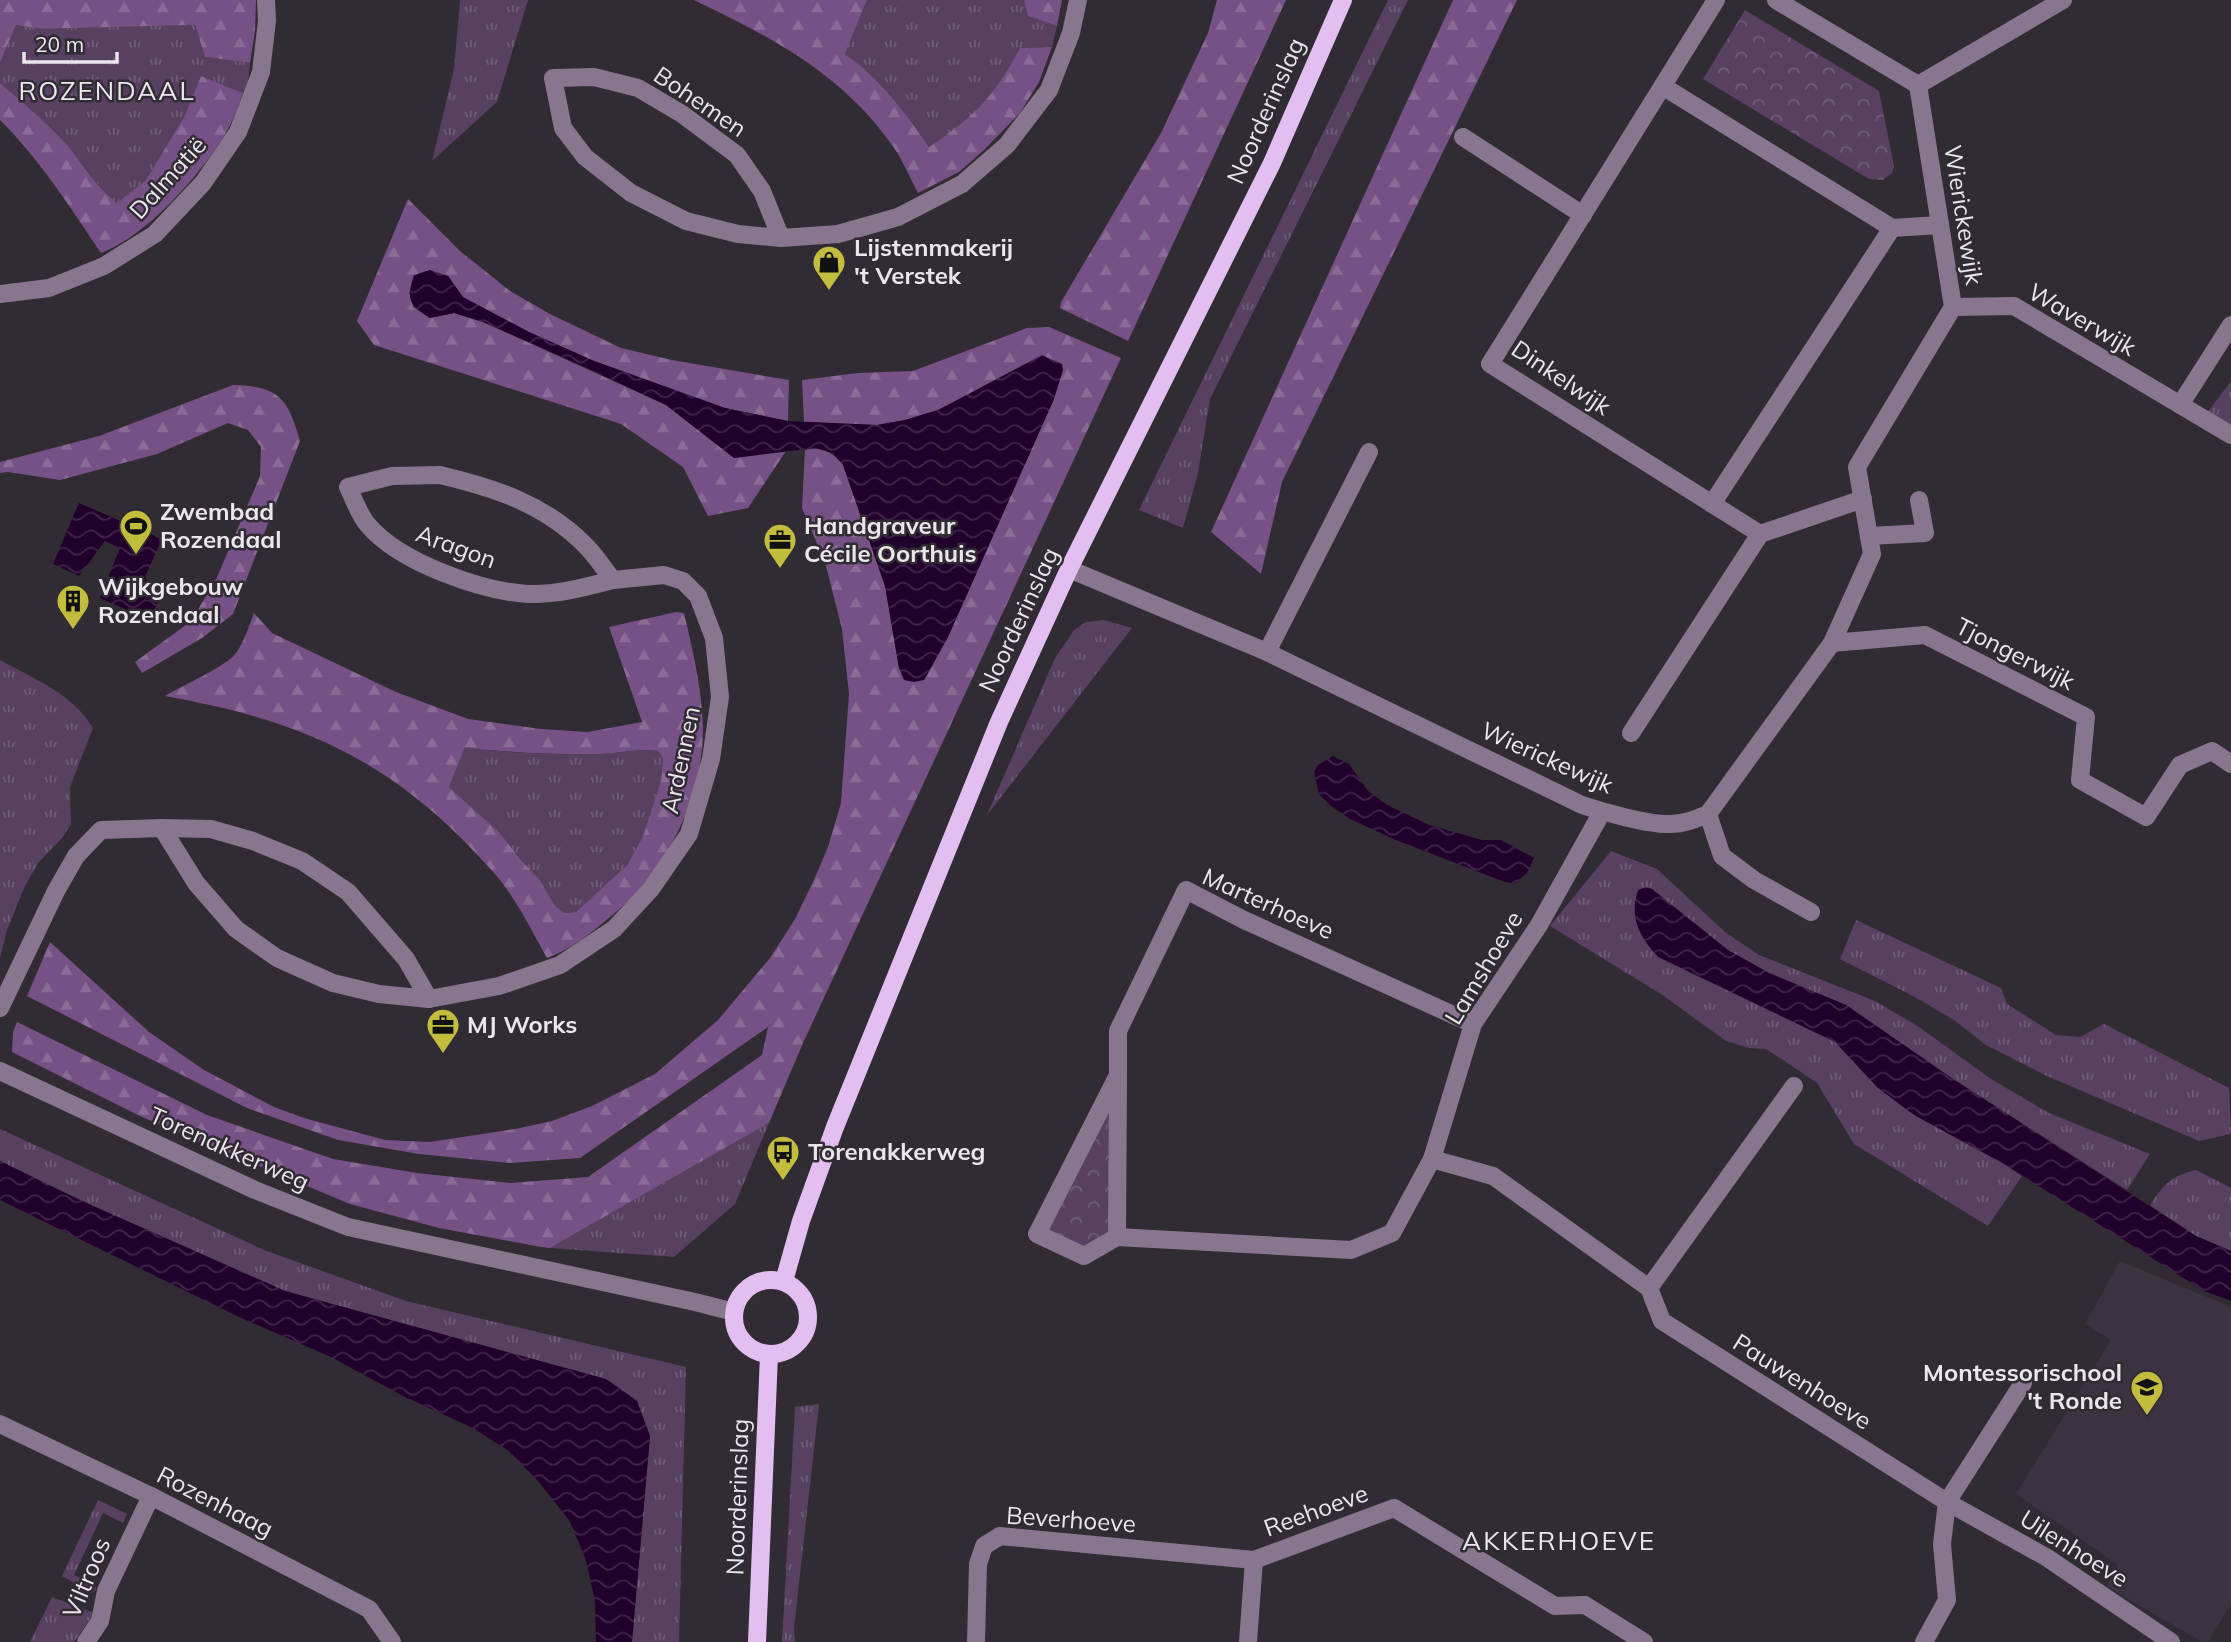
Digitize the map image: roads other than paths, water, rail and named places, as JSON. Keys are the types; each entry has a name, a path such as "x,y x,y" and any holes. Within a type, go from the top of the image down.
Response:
{"main road":[{"name":"Noorderinslag","path":"784,1281 796,1236 835,1127 999,722 1069,569 1272,163 1343,0"},
{"path":"760,1281 784,1281 796,1287 804,1298 809,1311 808,1325 804,1336 794,1348 769,1355 746,1345 738,1335 733,1321 734,1312 738,1299 745,1290 760,1281"},
{"name":"Noorderinslag","path":"757,1642 769,1355"}],"street":[{"name":"Dalmatië","path":"0,293 49,288 104,266 155,234 203,183 238,132 261,72 267,20 265,0"},
{"name":"Bohemen","path":"781,238 762,191 737,155 682,114 638,88 594,77 553,78 564,128 585,157 631,193 685,221 738,234 781,238 838,234 898,217 962,184 1007,145 1049,90 1071,33 1078,0"},
{"name":"Dinkelwijk","path":"1716,0 1490,364 1760,534"},
{"path":"1776,0 1918,85 2063,0"},
{"name":"Wierickewijk","path":"1069,569 1267,652 1582,805 1602,812 1669,825 1688,822 1708,814 1832,643 1872,554 1857,467 1953,307 1918,85"},
{"path":"1664,87 1892,228 1940,225"},
{"path":"1463,137 1583,215"},
{"path":"1712,504 1892,228"},
{"name":"Waverwijk","path":"1953,307 2014,306 2231,435"},
{"path":"2180,405 2231,325"},
{"path":"1267,652 1370,452"},
{"name":"Aragon","path":"440,475 488,486 537,508 585,545 613,580 575,590 528,594 472,583 388,547 366,523 348,487 392,476 440,475"},
{"path":"1630,733 1760,534 1863,499"},
{"path":"1869,536 1925,533 1919,500"},
{"name":"Ardennen","path":"162,828 196,883 236,929 277,958 333,983 379,994 429,999 499,986 560,965 614,929 651,889 690,834 711,759 720,697 714,638 698,596 683,581 664,575 613,580"},
{"name":"Tjongerwijk","path":"1832,643 1925,635 2086,717 2080,780 2146,817 2180,765 2212,751 2231,764"},
{"name":"Lamshoeve","path":"1117,1237 1352,1250 1392,1233 1432,1159 1473,1024 1539,925 1602,812"},
{"path":"1708,814 1722,856 1754,880 1811,912"},
{"path":"0,1008 56,891 76,856 101,830 162,828 211,829 253,841 302,861 348,892 406,959 429,999"},
{"name":"Marterhoeve","path":"1118,1075 1037,1234 1084,1255 1117,1237 1118,1075 1118,1031 1186,890 1244,920 1473,1024"},
{"name":"Torenakkerweg","path":"0,1070 255,1190 348,1227 734,1312"},
{"path":"1432,1159 1493,1176 1649,1288 1794,1086"},
{"name":"Pauwenhoeve","path":"1649,1288 1662,1321 1947,1502"},
{"path":"1924,1642 1947,1601 1942,1544 1947,1502 2023,1383"},
{"name":"Rozenhaag","path":"0,1424 151,1496 369,1609 392,1642"},
{"name":"Viltroos","path":"86,1642 100,1621 106,1591 151,1496"},
{"name":"Uilenhoeve","path":"1947,1502 2046,1557 2171,1642"},
{"name":"Reehoeve","path":"1248,1642 1254,1560 1394,1508 1555,1606 1585,1605 1644,1642"},
{"name":"Beverhoeve","path":"976,1642 978,1564 984,1546 1000,1536 1254,1560"}],"water":[{"path":"430,270 448,276 463,297 529,332 594,361 725,408 788,421 877,425 905,420 938,410 1042,355 1062,364 1063,370 1054,399 948,637 924,680 904,680 899,668 885,586 843,465 833,453 815,448 734,458 666,405 587,368 483,322 454,313 430,318 411,301 410,290 414,275"},
{"name":"Zwembad Rozendaal","path":"79,503 162,539 145,577 160,598 150,620 100,598 120,548 105,541 79,576 53,564"},
{"path":"1333,756 1349,764 1368,791 1387,805 1429,825 1482,840 1501,840 1534,858 1527,873 1514,884 1502,881 1350,819 1319,794 1314,772 1318,765"},
{"path":"1646,887 1728,950 1769,973 1846,1005 1953,1079 2196,1236 2231,1251 2231,1301 2204,1291 2004,1164 1914,1115 1878,1088 1835,1042 1658,957 1641,934 1635,918 1638,890"},
{"path":"0,1161 82,1201 285,1291 606,1379 637,1401 650,1436 632,1642 596,1642 595,1600 585,1557 569,1520 538,1481 509,1451 473,1428 405,1397 331,1357 239,1317 0,1200"}],"place":[{"name":"Lijstenmakerij 't Verstek","path":"829,292"},
{"name":"Zwembad Rozendaal","path":"136,556"},
{"name":"Handgraveur Cécile Oorthuis","path":"780,570"},
{"name":"Wijkgebouw Rozendaal","path":"73,631"},
{"name":"MJ Works","path":"443,1055"},
{"name":"Torenakkerweg","path":"783,1182"},
{"name":"Montessorischool 't Ronde","path":"2147,1417"}],"district":[{"name":"ROZENDAAL","path":"107,91"},
{"name":"AKKERHOEVE","path":"1559,1541"}]}
